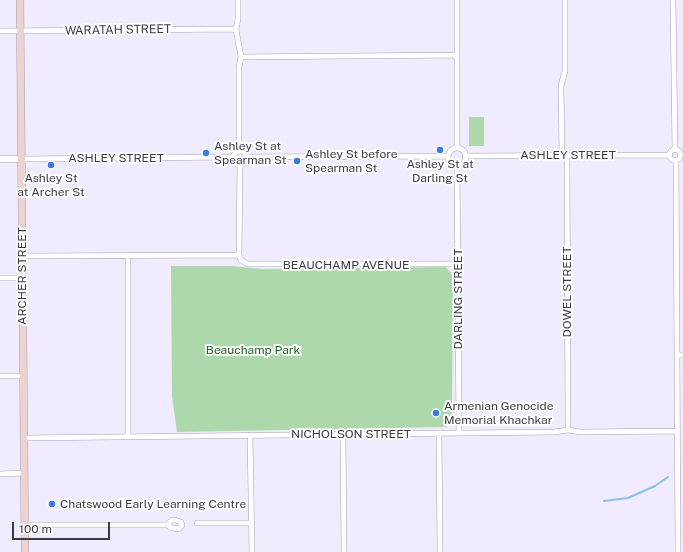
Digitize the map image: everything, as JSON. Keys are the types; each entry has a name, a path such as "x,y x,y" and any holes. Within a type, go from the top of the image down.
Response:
{"main road":[{"name":"ARCHER STREET","path":"20,0 25,552"}],"street":[{"path":"238,0 238,19 236,29 241,57 239,67 239,150"},
{"path":"457,0 457,148"},
{"name":"DOWEL STREET","path":"565,0 565,71 560,86 562,152 567,159 568,430"},
{"path":"673,0 675,149 670,155 672,159 676,160"},
{"name":"WARATAH STREET","path":"0,32 236,29"},
{"path":"241,57 457,55"},
{"path":"457,148 464,151 465,156 464,161 457,165 450,163 448,156 451,150 457,148"},
{"path":"675,149 682,155 676,160"},
{"path":"239,150 244,152 247,157"},
{"path":"239,150 235,152 232,157 235,163 240,165"},
{"name":"ASHLEY STREET","path":"465,156 670,155"},
{"path":"247,157 448,156"},
{"name":"ASHLEY STREET","path":"0,159 232,157"},
{"path":"240,165 245,162 247,157"},
{"path":"676,160 676,356 677,431 680,486 678,552"},
{"path":"22,256 239,255 240,165"},
{"name":"DARLING STREET","path":"457,165 459,433"},
{"name":"BEAUCHAMP AVENUE","path":"239,255 244,262 253,265 458,264"},
{"path":"128,256 128,436"},
{"path":"0,278 22,278"},
{"path":"676,356 683,355"},
{"path":"0,376 23,376"},
{"name":"NICHOLSON STREET","path":"24,438 554,432 568,430 581,432 677,431"},
{"path":"439,433 440,552"},
{"path":"343,434 344,552"},
{"path":"250,435 252,552"},
{"path":"0,474 24,473"},
{"path":"197,523 251,523"},
{"path":"24,525 167,525"}],"green space":[{"path":"469,117 484,117 484,146 469,146"},
{"name":"Beauchamp Park","path":"171,266 231,266 262,269 446,267 453,276 452,421 446,427 177,432 172,396"}],"waterway":[{"path":"604,501 628,498 655,486 668,477"}],"place":[{"name":"Ashley St at Darling St","path":"440,150"},
{"name":"Ashley St at Spearman St","path":"206,153"},
{"name":"Ashley St before Spearman St","path":"297,161"},
{"name":"Ashley St at Archer St","path":"51,165"},
{"name":"Armenian Genocide Memorial Khachkar","path":"436,413"},
{"name":"Chatswood Early Learning Centre","path":"52,504"}]}
